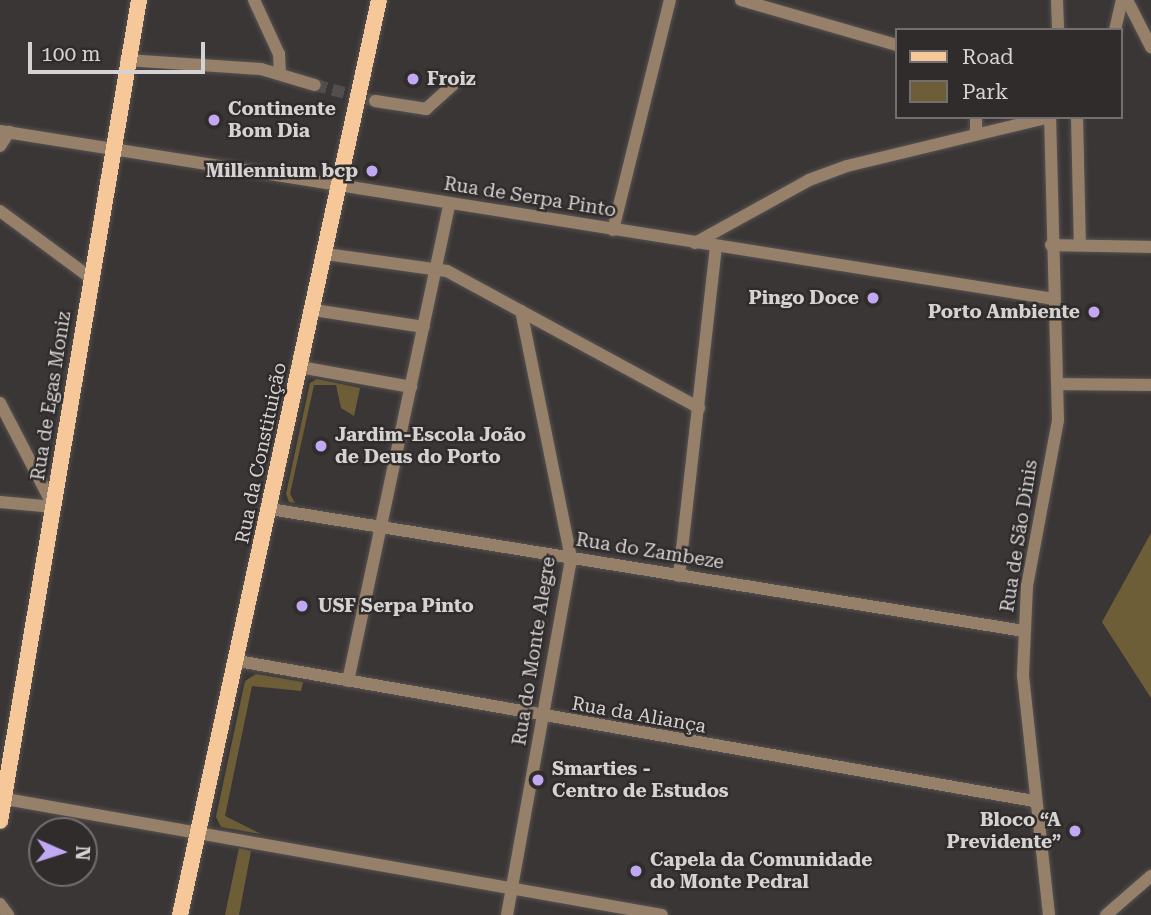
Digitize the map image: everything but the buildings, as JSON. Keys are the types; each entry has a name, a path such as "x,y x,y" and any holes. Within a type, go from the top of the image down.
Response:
{"main road":[{"name":"Rua de Egas Moniz","path":"0,821 126,60 139,0"},
{"name":"Rua da Constituição","path":"180,915 238,661 379,0"}],"street":[{"path":"254,0 279,54 280,73"},
{"path":"613,230 670,0"},
{"path":"741,0 895,45"},
{"path":"1058,0 1058,28"},
{"path":"1116,28 1125,0"},
{"path":"1125,0 1151,47"},
{"path":"126,60 280,73 315,85"},
{"path":"375,101 426,109 454,84"},
{"path":"976,119 976,134"},
{"path":"695,243 809,180 1041,119"},
{"name":"Rua de São Dinis","path":"1049,915 1023,698 1024,631 1058,420 1051,245 1050,119"},
{"path":"1077,119 1080,245"},
{"path":"0,146 4,132"},
{"name":"Rua de Serpa Pinto","path":"4,132 1054,299"},
{"path":"348,681 449,204"},
{"path":"0,211 91,278"},
{"path":"1051,245 1151,247"},
{"path":"680,576 716,246"},
{"path":"326,254 437,270 521,311 699,408"},
{"path":"314,310 424,327"},
{"name":"Rua do Monte Alegre","path":"507,915 571,558 521,311"},
{"path":"300,367 411,387"},
{"path":"1057,384 1151,386"},
{"path":"0,402 54,507"},
{"path":"0,502 54,507"},
{"name":"Rua do Zambeze","path":"270,509 1024,631"},
{"name":"Rua da Aliança","path":"238,661 543,717 1034,801"},
{"path":"2,798 662,915"},
{"path":"1106,915 1151,876"},
{"path":"0,904 8,915"}],"green space":[{"path":"317,379 360,388 354,416 341,408 336,385 314,385 290,494 295,503 289,502 286,494 310,383"},
{"path":"1151,533 1151,698 1102,622"},
{"path":"256,674 303,682 301,691 252,686 225,816 261,834 221,827 216,817 245,681"},
{"path":"239,848 251,851 239,915 225,915"}],"tunnel":[{"path":"315,85 375,101"}],"place":[{"name":"Froiz","path":"413,79"},
{"name":"Continente Bom Dia","path":"214,120"},
{"name":"Millennium bcp","path":"372,171"},
{"name":"Pingo Doce","path":"873,298"},
{"name":"Porto Ambiente","path":"1094,312"},
{"name":"Jardim-Escola João de Deus do Porto","path":"321,446"},
{"name":"USF Serpa Pinto","path":"302,606"},
{"name":"Smarties - Centro de Estudos","path":"538,780"},
{"name":"Bloco “A Previdente”","path":"1075,831"},
{"name":"Capela da Comunidade do Monte Pedral","path":"636,871"}]}
